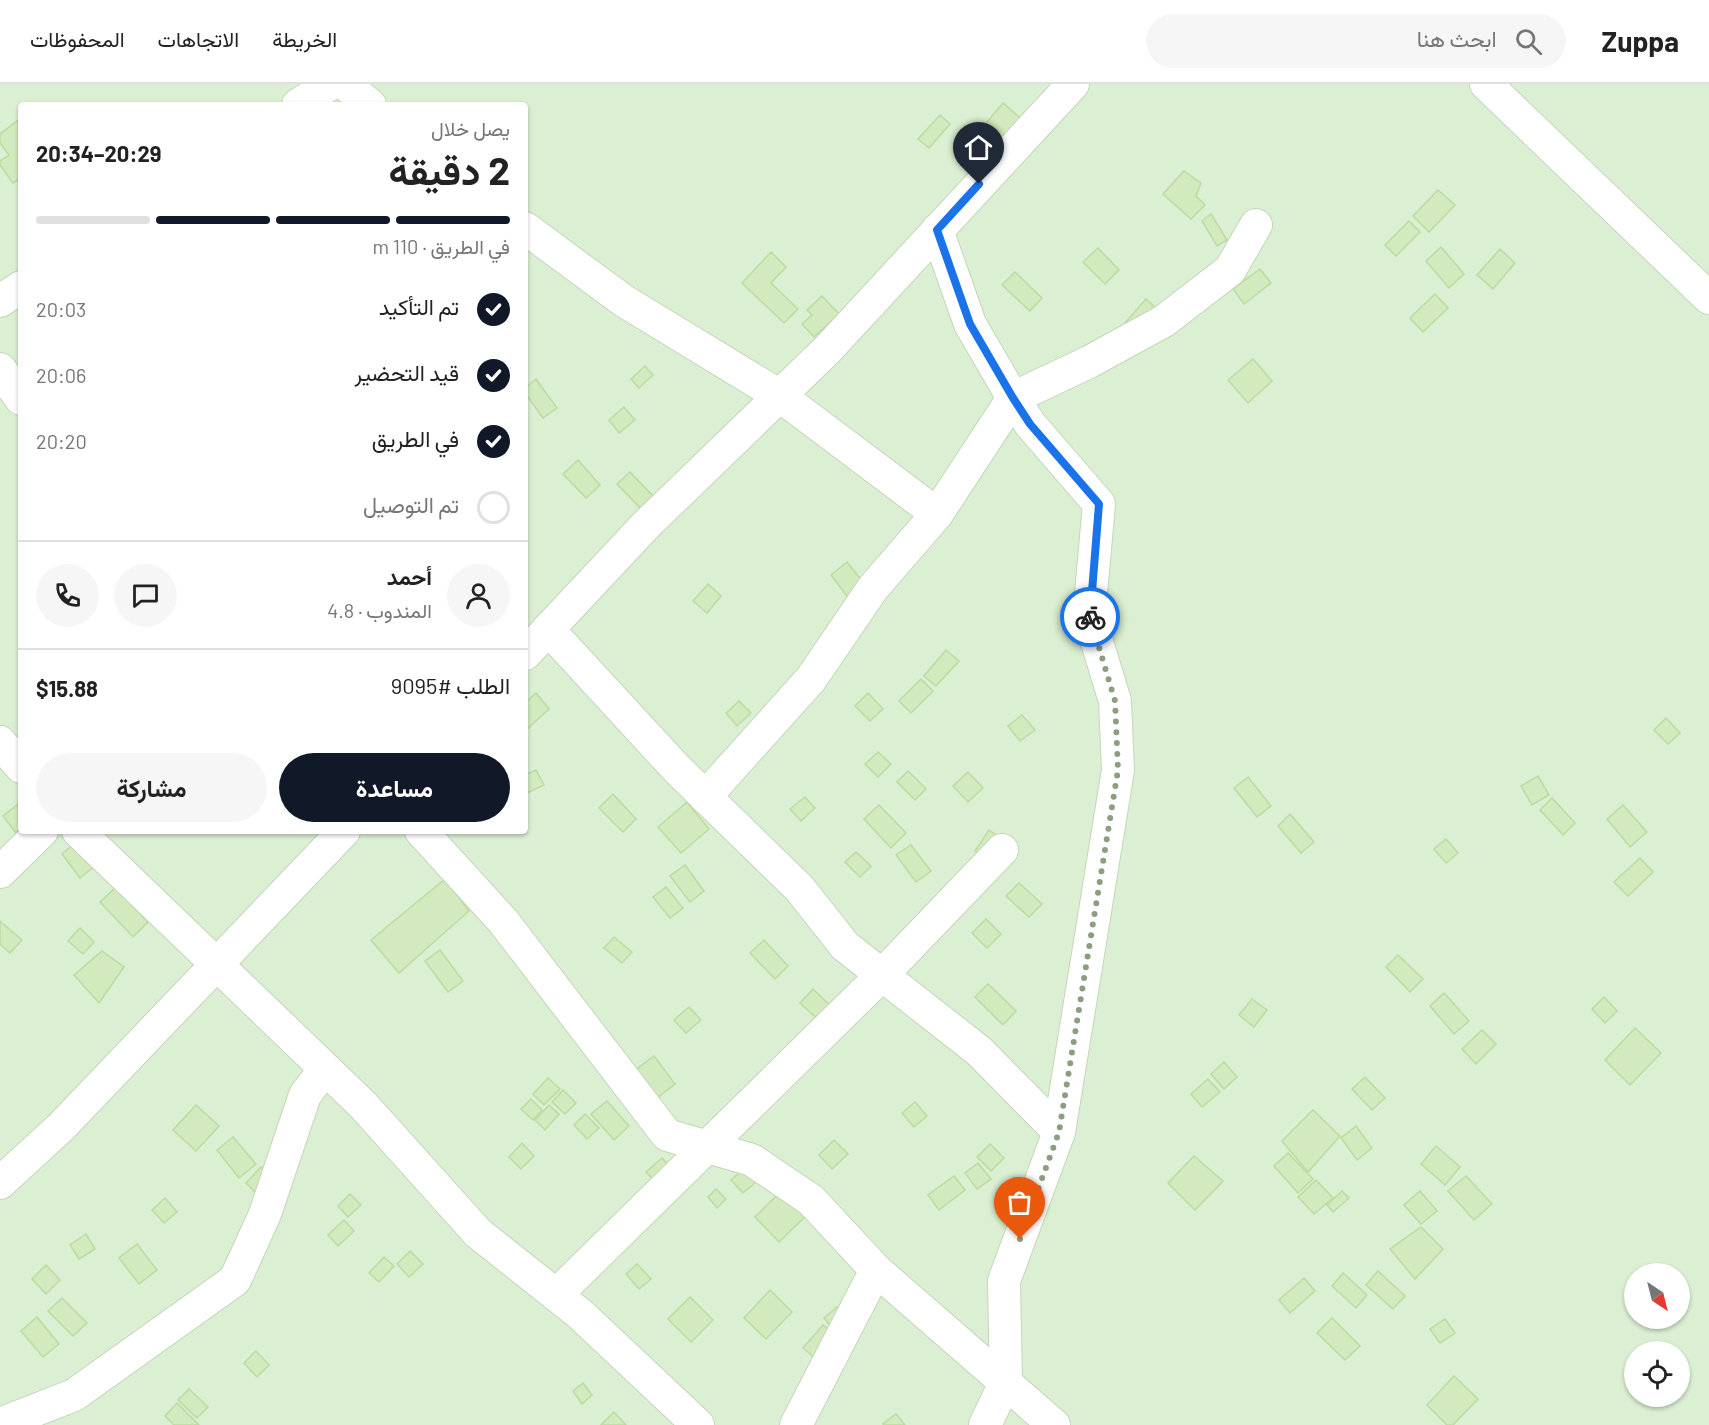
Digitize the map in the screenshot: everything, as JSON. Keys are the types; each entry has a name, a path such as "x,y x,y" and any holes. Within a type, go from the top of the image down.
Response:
{"street":[{"path":"303,102 330,84"},
{"path":"345,84 366,102"},
{"path":"1486,84 1709,298"},
{"path":"528,651 645,526 828,349 1064,87"},
{"path":"705,797 811,679 873,588 937,514 1013,398 1089,363 1164,321 1230,270 1256,225"},
{"path":"528,230 624,301 780,396 937,514"},
{"path":"937,230 970,324 1013,398 1030,424 1099,504 1089,616 1115,701 1118,770 1059,1132 1004,1281 1006,1381 985,1425"},
{"path":"0,301 18,289"},
{"path":"0,369 18,395"},
{"path":"548,629 705,797 800,889 845,946 979,1050 1059,1132"},
{"path":"0,742 18,763"},
{"path":"0,872 39,834"},
{"path":"81,834 363,1105 478,1233 580,1314 698,1425"},
{"path":"0,1183 61,1127 341,834"},
{"path":"425,834 503,921 666,1135 752,1160 811,1200 876,1270 1054,1425"},
{"path":"556,1295 882,975 1002,850"},
{"path":"0,1425 74,1395 235,1280 265,1214 305,1095 325,1069"},
{"path":"796,1425 876,1270"}],"shaded area":[{"path":"0,84 1709,84 1709,1425 0,1425"}],"building":[{"path":"1003,103 1025,122 996,155 975,136"},
{"path":"940,115 950,124 929,148 918,139"},
{"path":"18,120 18,180 13,183 0,165 0,161 9,155 0,143 0,134"},
{"path":"1184,171 1201,183 1196,196 1205,205 1191,219 1163,194"},
{"path":"1438,190 1455,205 1429,232 1413,216"},
{"path":"1211,214 1227,240 1217,246 1202,221"},
{"path":"1409,221 1420,232 1396,256 1385,245"},
{"path":"1441,247 1464,274 1449,288 1426,261"},
{"path":"1098,248 1119,270 1105,284 1083,262"},
{"path":"1500,249 1515,263 1493,289 1477,275"},
{"path":"771,252 786,267 771,283 798,309 784,323 742,283"},
{"path":"1260,269 1271,283 1244,304 1233,289"},
{"path":"1015,272 1042,298 1030,311 1002,285"},
{"path":"1435,294 1448,308 1423,332 1410,318"},
{"path":"822,296 839,314 814,337 802,324 812,315 807,310"},
{"path":"1146,299 1157,309 1137,333 1125,323"},
{"path":"1253,359 1272,381 1248,403 1228,380"},
{"path":"645,366 653,375 639,388 631,379"},
{"path":"536,379 557,408 543,418 528,397 528,386"},
{"path":"624,407 635,420 619,433 609,420"},
{"path":"578,460 600,485 586,498 563,474"},
{"path":"630,472 656,499 643,511 617,484"},
{"path":"847,562 870,591 854,605 831,575"},
{"path":"708,584 721,596 707,613 693,601"},
{"path":"946,650 959,661 936,686 924,676"},
{"path":"921,679 933,691 911,713 899,701"},
{"path":"536,693 549,709 528,728 528,700"},
{"path":"868,693 883,709 870,721 855,706"},
{"path":"739,701 751,713 737,726 726,713"},
{"path":"1022,715 1035,730 1020,741 1008,726"},
{"path":"1666,718 1680,733 1668,744 1654,730"},
{"path":"878,752 891,764 878,777 865,764"},
{"path":"536,770 544,785 528,793 528,774"},
{"path":"908,771 926,789 915,800 897,782"},
{"path":"968,772 983,788 968,802 953,786"},
{"path":"1538,776 1549,795 1532,805 1521,786"},
{"path":"1248,777 1271,806 1257,817 1234,788"},
{"path":"613,794 636,819 623,832 599,808"},
{"path":"805,797 815,808 801,821 790,809"},
{"path":"1552,798 1575,823 1563,835 1540,810"},
{"path":"687,802 709,829 681,853 658,827"},
{"path":"18,804 18,831 16,833 3,816"},
{"path":"879,805 906,833 891,848 864,819"},
{"path":"1623,805 1647,832 1630,847 1607,819"},
{"path":"1290,814 1314,842 1301,853 1278,826"},
{"path":"989,830 999,837 984,857 975,851"},
{"path":"1446,839 1458,853 1446,863 1434,849"},
{"path":"76,842 95,866 80,878 62,854"},
{"path":"911,845 931,871 916,882 896,855"},
{"path":"856,852 871,866 860,877 845,862"},
{"path":"1640,858 1653,872 1628,896 1614,882"},
{"path":"685,865 704,891 690,902 670,876"},
{"path":"445,879 469,911 399,973 371,940"},
{"path":"1019,883 1042,904 1029,917 1006,896"},
{"path":"666,887 683,908 670,918 653,897"},
{"path":"115,888 148,922 133,937 100,902"},
{"path":"986,919 1001,934 987,948 972,933"},
{"path":"0,921 22,940 10,953 0,944"},
{"path":"80,928 94,942 83,954 68,941"},
{"path":"614,937 632,952 622,963 604,948"},
{"path":"764,940 788,966 775,979 750,953"},
{"path":"440,950 463,981 448,992 425,961"},
{"path":"102,951 124,967 99,1003 74,975"},
{"path":"1398,955 1423,979 1410,992 1386,967"},
{"path":"988,984 1016,1011 1003,1025 975,997"},
{"path":"813,989 837,1012 824,1025 800,1003"},
{"path":"1444,993 1469,1021 1454,1034 1430,1006"},
{"path":"1604,997 1617,1011 1605,1023 1592,1009"},
{"path":"1252,999 1267,1010 1254,1027 1239,1015"},
{"path":"689,1007 701,1020 686,1033 674,1020"},
{"path":"1635,1028 1661,1053 1630,1085 1605,1060"},
{"path":"1482,1030 1496,1044 1476,1064 1462,1049"},
{"path":"654,1056 675,1084 648,1105 626,1077"},
{"path":"1224,1062 1237,1077 1224,1089 1211,1074"},
{"path":"1365,1077 1385,1098 1372,1110 1352,1089"},
{"path":"548,1078 560,1089 544,1105 533,1094"},
{"path":"1208,1079 1220,1092 1202,1107 1191,1094"},
{"path":"563,1090 576,1103 565,1114 552,1102"},
{"path":"531,1099 542,1110 533,1120 521,1109"},
{"path":"607,1101 629,1126 614,1140 591,1114"},
{"path":"915,1102 927,1116 914,1127 902,1113"},
{"path":"196,1105 219,1126 196,1151 173,1130"},
{"path":"549,1105 559,1114 545,1130 535,1120"},
{"path":"1313,1110 1340,1136 1308,1172 1282,1141"},
{"path":"585,1114 599,1128 587,1139 574,1125"},
{"path":"1356,1126 1372,1148 1357,1160 1341,1138"},
{"path":"233,1137 256,1164 239,1178 217,1150"},
{"path":"834,1140 848,1154 832,1169 819,1155"},
{"path":"522,1143 534,1156 521,1169 509,1157"},
{"path":"990,1144 1004,1158 991,1171 977,1157"},
{"path":"1436,1146 1460,1167 1445,1185 1421,1164"},
{"path":"1288,1153 1313,1179 1298,1193 1274,1166"},
{"path":"1194,1156 1223,1181 1195,1210 1168,1183"},
{"path":"662,1158 676,1173 661,1188 646,1172"},
{"path":"756,1158 768,1172 743,1193 731,1180"},
{"path":"978,1163 991,1179 977,1189 965,1173"},
{"path":"261,1167 284,1189 268,1205 246,1183"},
{"path":"954,1176 965,1190 939,1210 928,1195"},
{"path":"1466,1176 1492,1204 1474,1220 1448,1191"},
{"path":"1316,1180 1333,1198 1314,1214 1298,1197"},
{"path":"784,1188 809,1213 779,1242 755,1217"},
{"path":"716,1189 726,1199 717,1208 708,1197"},
{"path":"1342,1191 1349,1198 1333,1212 1327,1205"},
{"path":"1420,1191 1437,1211 1421,1224 1404,1205"},
{"path":"350,1194 361,1205 348,1217 338,1206"},
{"path":"165,1198 177,1212 164,1223 152,1210"},
{"path":"344,1220 354,1231 338,1246 328,1235"},
{"path":"1421,1227 1443,1249 1415,1279 1390,1249"},
{"path":"86,1234 95,1249 79,1259 70,1245"},
{"path":"137,1244 157,1270 139,1284 119,1258"},
{"path":"410,1251 423,1264 409,1277 397,1264"},
{"path":"384,1257 394,1266 379,1282 369,1273"},
{"path":"637,1264 651,1279 639,1289 626,1274"},
{"path":"46,1265 60,1280 46,1294 32,1279"},
{"path":"1378,1271 1405,1296 1393,1309 1366,1285"},
{"path":"1343,1273 1367,1295 1356,1308 1332,1286"},
{"path":"1304,1278 1315,1291 1290,1313 1279,1300"},
{"path":"770,1290 792,1312 766,1339 744,1318"},
{"path":"690,1297 713,1320 691,1342 668,1319"},
{"path":"62,1298 87,1323 73,1336 48,1311"},
{"path":"837,1307 846,1319 833,1329 824,1318"},
{"path":"37,1317 59,1344 43,1357 21,1331"},
{"path":"1332,1318 1360,1346 1345,1360 1317,1333"},
{"path":"1445,1319 1455,1333 1440,1343 1430,1329"},
{"path":"823,1325 835,1335 815,1358 803,1348"},
{"path":"256,1351 269,1365 257,1377 244,1363"},
{"path":"1454,1376 1478,1399 1453,1425 1447,1425 1427,1405"},
{"path":"583,1383 592,1395 582,1404 573,1391"},
{"path":"189,1389 208,1407 197,1418 178,1400"},
{"path":"177,1403 199,1425 174,1425 165,1416"},
{"path":"614,1412 626,1425 601,1425"},
{"path":"896,1414 905,1425 883,1424"}],"way so far":[{"path":"1020,1239 1059,1132 1088,939 1118,770 1115,701 1090,617"}],"route":[{"path":"979,184 937,230 970,324 1013,398 1030,424 1099,504 1090,617"}]}
